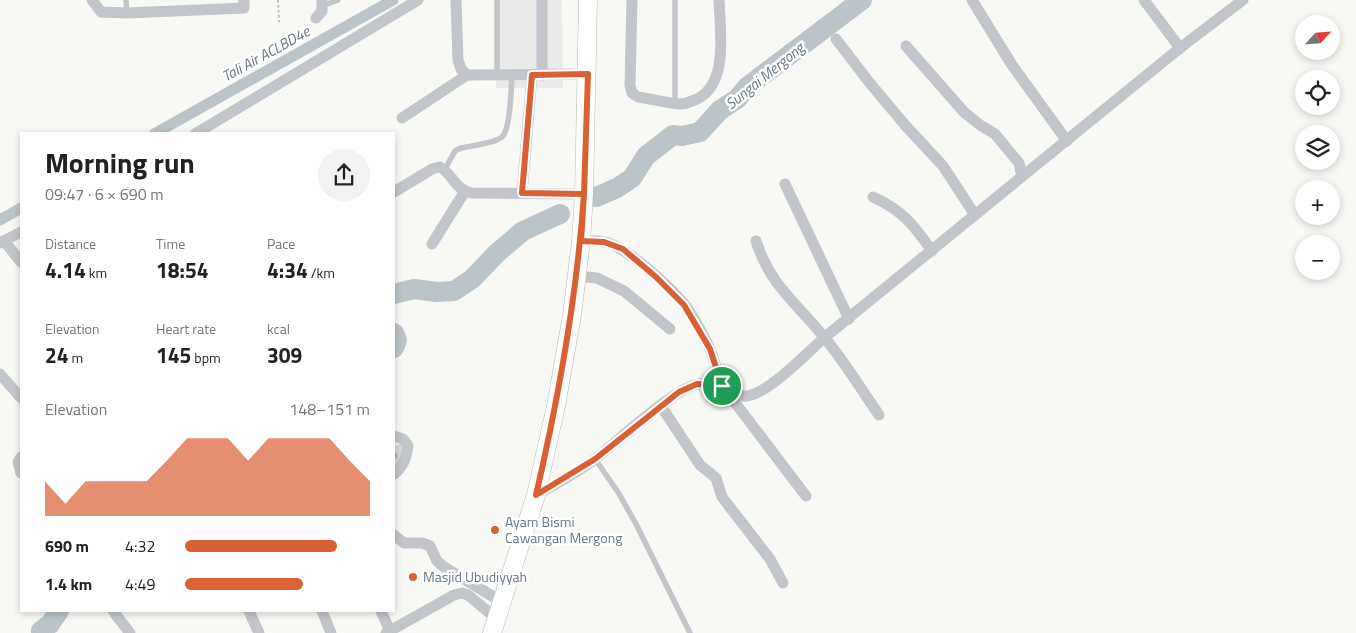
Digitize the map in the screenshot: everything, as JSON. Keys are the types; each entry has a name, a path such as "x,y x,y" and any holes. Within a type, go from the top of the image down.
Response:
{"main road":[{"path":"494,626 536,495 556,406 577,276 584,194 588,74 588,0"}],"street":[{"path":"92,0 101,12 127,13 164,6 244,8 244,0"},
{"path":"198,132 418,0"},
{"path":"456,0 458,60 460,69 467,75"},
{"path":"522,193 537,75 542,0"},
{"path":"632,0 630,85 632,92 638,97 681,104 701,99 711,88 717,76 721,51 719,0"},
{"path":"972,0 1012,64 1067,141"},
{"path":"1144,0 1180,48"},
{"path":"1221,0 1228,10"},
{"path":"536,495 595,459 679,392 697,384 705,384 722,386 738,396 746,397 768,387 825,337 1022,176 1180,48 1243,0"},
{"path":"316,18 322,11 322,3"},
{"path":"836,39 875,90 943,166 975,215"},
{"path":"906,46 964,112 995,134 1019,163 1022,176"},
{"path":"402,118 467,75 588,74"},
{"path":"395,191 440,167 445,169 456,185 472,193 584,194"},
{"path":"785,184 848,319"},
{"path":"432,244 465,191"},
{"path":"873,197 891,205 907,218 932,251"},
{"path":"20,233 2,242 20,261"},
{"path":"581,241 604,242 623,249 656,277 684,305 710,349 722,386"},
{"path":"756,241 761,257 783,293 825,337 879,415"},
{"path":"577,276 597,278 624,291 670,329"},
{"path":"0,374 20,397"},
{"path":"705,384 719,389 730,396 806,496"},
{"path":"661,406 700,466 716,478 722,497 766,552 783,583"},
{"path":"395,436 403,440 408,446 407,456 402,467 395,473"},
{"path":"395,536 404,543 422,543 430,546 437,561 444,567 502,602"},
{"path":"381,612 388,632 454,595 462,593 468,596 494,626"},
{"path":"114,612 130,633"},
{"path":"249,612 259,633"},
{"path":"322,612 331,633"}],"lane":[{"path":"126,0 127,13"},
{"path":"322,3 338,0"},
{"path":"496,75 497,0"},
{"path":"675,0 675,102"},
{"path":"445,169 455,151 498,140 504,136 507,127 512,75"},
{"path":"595,459 618,492 636,524 690,633"}],"path":[{"path":"278,0 279,22"}],"shaded area":[{"path":"495,0 562,0 563,88 496,88"}],"green space":[{"path":"400,444 406,450 395,467 395,446"}],"waterway":[{"name":"Tali Air ACLBD4e","path":"158,132 393,0"},
{"name":"Sungai Mergong","path":"596,197 617,188 632,178 646,156 673,135 682,136 700,132 720,110 737,99 747,87 862,0"},
{"name":"Tali Air ACLBD4e","path":"0,220 20,209"},
{"name":"Sungai Mergong","path":"395,294 414,289 437,292 454,291 472,279 497,253 523,231 560,214"},
{"name":"Sungai Mergong","path":"395,335 397,340 395,345"},
{"name":"Sungai Mergong","path":"41,633 58,612"}],"place":[{"name":"Ayam Bismi Cawangan Mergong","path":"495,530"},
{"name":"Masjid Ubudiyyah","path":"413,577"}],"route":[{"path":"722,386 697,384 679,392 595,459 536,495 556,406 572,315 581,241 584,194 522,193 532,75 588,74 584,194 581,241 604,242 623,249 656,277 684,305 710,349 722,386"}]}
